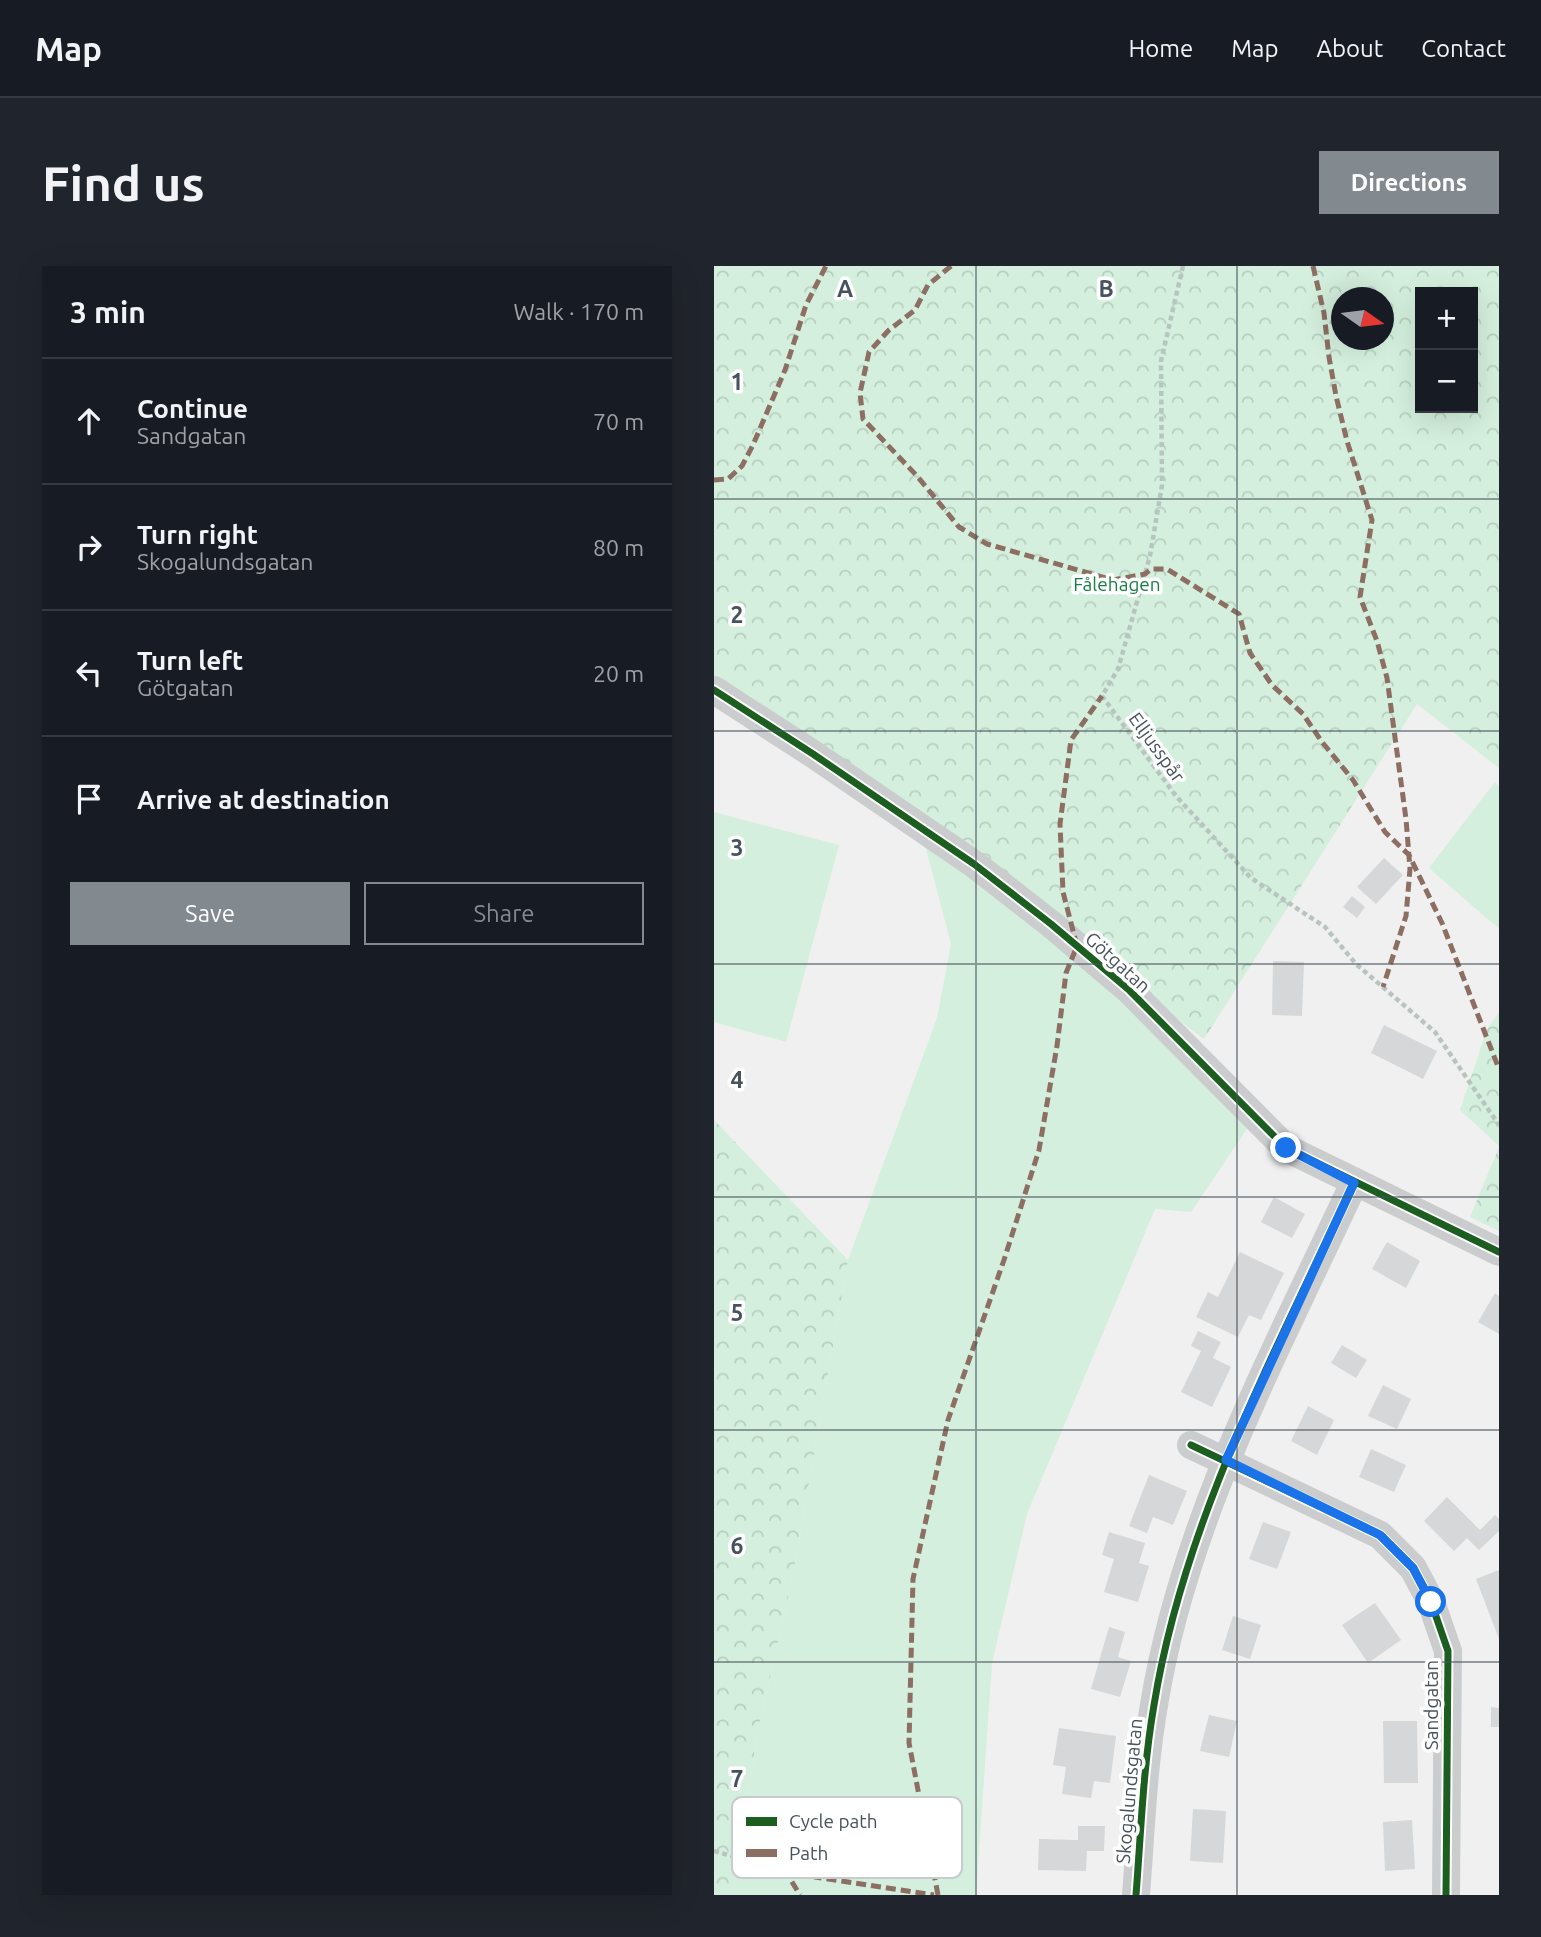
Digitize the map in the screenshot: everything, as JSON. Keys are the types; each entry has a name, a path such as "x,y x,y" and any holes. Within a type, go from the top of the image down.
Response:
{"street":[{"name":"Götgatan","path":"714,690 974,864 1052,924 1128,989 1286,1148 1499,1252"},
{"name":"Skogalundsgatan","path":"1136,1895 1146,1761 1154,1703 1176,1608 1226,1460 1354,1183"},
{"name":"Sandgatan","path":"1191,1445 1380,1535 1413,1568 1431,1602 1448,1651 1446,1895"}],"path":[{"path":"714,1852 732,1856"}],"green space":[{"name":"Fålehagen","path":"714,266 1499,266 1499,768 1417,704 1204,1039 714,686"},
{"path":"1495,782 1499,786 1499,929 1429,868"},
{"path":"714,812 839,845 786,1042 714,1022"},
{"path":"924,841 1046,923 1253,1120 1191,1212 1155,1209 1027,1514 992,1663 976,1895 733,1895 736,1878 962,1878 962,1797 748,1797 757,1735 793,1575 848,1260 937,1018 951,944"},
{"path":"1499,1013 1499,1146 1460,1110 1487,1029"},
{"path":"714,1120 848,1260 793,1575 757,1735 748,1797 732,1797 732,1878 736,1878 733,1895 714,1895"},
{"path":"1499,1147 1499,1231 1470,1217"}],"building":[{"path":"1384,858 1403,875 1376,904 1357,887"},
{"path":"1352,896 1365,907 1357,918 1343,907"},
{"path":"1273,961 1304,962 1302,1016 1272,1015"},
{"path":"1384,1025 1437,1051 1423,1079 1371,1053"},
{"path":"1274,1197 1305,1214 1292,1238 1261,1222"},
{"path":"1387,1242 1420,1261 1406,1288 1372,1269"},
{"path":"1240,1252 1284,1273 1261,1320 1249,1315 1238,1337 1196,1317 1208,1292 1218,1297"},
{"path":"1495,1293 1499,1296 1499,1334 1478,1322"},
{"path":"1198,1331 1221,1342 1213,1358 1231,1367 1212,1407 1181,1392 1201,1351 1191,1346"},
{"path":"1342,1345 1367,1360 1356,1378 1331,1363"},
{"path":"1383,1385 1411,1399 1397,1429 1368,1416"},
{"path":"1308,1406 1334,1420 1317,1455 1291,1441"},
{"path":"1371,1449 1406,1465 1394,1492 1359,1477"},
{"path":"1149,1475 1187,1491 1173,1525 1153,1517 1147,1533 1129,1526"},
{"path":"1447,1497 1480,1530 1495,1515 1499,1519 1499,1531 1479,1550 1467,1538 1454,1551 1424,1521"},
{"path":"1263,1522 1291,1532 1277,1569 1249,1559"},
{"path":"1109,1532 1145,1543 1139,1563 1149,1566 1138,1602 1104,1592 1114,1559 1102,1555"},
{"path":"1499,1570 1499,1639 1476,1579"},
{"path":"1375,1603 1401,1640 1368,1663 1342,1625"},
{"path":"1233,1616 1261,1625 1250,1659 1222,1650"},
{"path":"1109,1627 1125,1632 1118,1657 1131,1661 1120,1697 1091,1689"},
{"path":"1491,1707 1499,1708 1499,1727 1491,1727"},
{"path":"1209,1715 1237,1721 1229,1757 1200,1751"},
{"path":"1383,1721 1417,1721 1418,1783 1384,1783"},
{"path":"1059,1728 1116,1736 1110,1783 1094,1781 1091,1798 1062,1794 1066,1767 1053,1765"},
{"path":"1193,1809 1226,1811 1223,1863 1190,1861"},
{"path":"1412,1820 1415,1869 1385,1871 1383,1822"},
{"path":"1078,1826 1105,1826 1104,1851 1087,1851 1086,1871 1038,1870 1039,1839 1078,1840"}],"marked path":[{"path":"714,480 728,479 742,466 753,445 785,370 806,305 826,266"},
{"path":"951,266 928,285 915,310 889,330 869,352 860,393 863,419 917,476 959,527 987,544 1113,580 1145,574 1151,569 1167,569 1239,614 1250,653 1272,685 1303,714 1353,780 1385,832 1409,855 1442,923 1499,1069"},
{"path":"1313,266 1324,313 1336,396 1372,520 1360,597 1377,641 1387,678 1406,819 1410,869 1406,916 1383,987"},
{"path":"919,1797 909,1743 913,1579 948,1420 1039,1150 1057,1046 1066,973 1077,946 1063,892 1060,824 1071,740 1102,696"},
{"path":"790,1878 800,1895"},
{"path":"822,1878 934,1895"},
{"path":"935,1878 938,1895"}],"cycle path":[{"path":"714,690 974,864 1051,924 1128,989 1286,1148 1499,1252"},
{"path":"1136,1895 1150,1729 1168,1636 1187,1569 1210,1503 1264,1373 1354,1183"},
{"path":"1191,1445 1380,1535 1413,1568 1431,1602 1448,1651 1446,1895"}],"route":[{"path":"1286,1148 1354,1183 1226,1460 1380,1535 1413,1568 1431,1602"}]}
